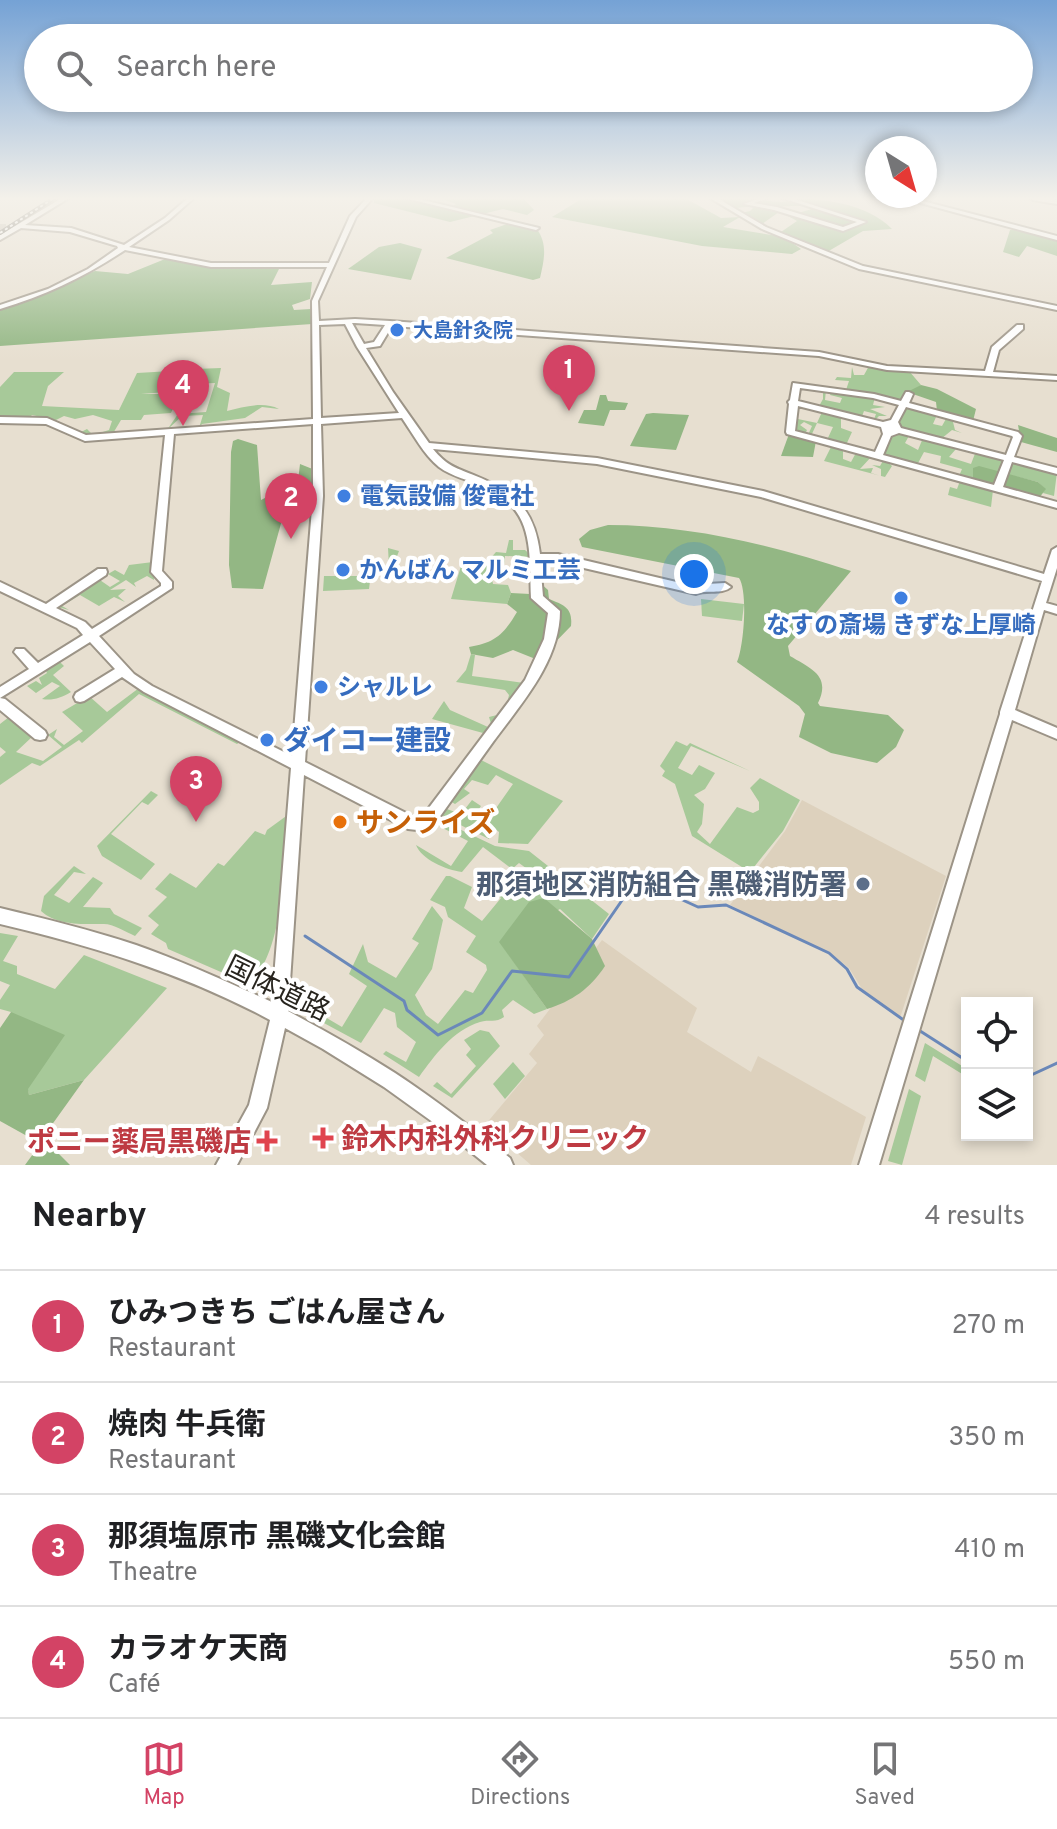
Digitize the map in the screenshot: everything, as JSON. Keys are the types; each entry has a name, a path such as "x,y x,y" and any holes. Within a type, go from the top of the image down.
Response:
{"street":[{"path":"0,307 74,278 112,252"},
{"path":"151,252 211,265 331,265"},
{"path":"226,1165 258,1108 279,1017 313,590 317,421 315,301 337,252"},
{"path":"823,252 861,268 1057,308"},
{"path":"0,586 68,616 91,635 123,670 148,689 413,824 426,824 512,710 541,664 555,622 554,611 537,598 537,558 528,520 511,496 443,466 406,415 347,321"},
{"path":"315,323 390,323 811,354 887,368 1057,378"},
{"path":"361,347 377,344 390,323"},
{"path":"989,373 995,349 1020,327"},
{"path":"997,489 1018,436 1015,434 903,403 798,384 787,430 878,456 997,489 1057,505"},
{"path":"878,456 909,394"},
{"path":"792,402 1057,471"},
{"path":"0,420 47,421 85,438 406,415"},
{"path":"0,693 166,588 167,582 156,572 170,432"},
{"path":"428,446 597,461 763,494 1047,579"},
{"path":"873,1163 1057,550"},
{"path":"537,558 558,558 693,589 702,585 725,587"},
{"path":"48,608 102,572"},
{"path":"1039,605 1057,610"},
{"path":"20,652 37,670"},
{"path":"80,697 123,670"},
{"path":"0,703 40,735"},
{"path":"1006,712 1057,734"},
{"name":"国体道路","path":"0,916 111,943 279,1017 395,1082 503,1165"}],"shaded area":[{"path":"802,800 946,876 900,1018 862,989 849,968 830,953 730,905 785,831"},
{"path":"602,940 697,1008 687,1032 751,1072 758,1056 866,1117 851,1165 531,1165 485,1125 537,1063 529,1054 544,1035 537,1026"}],"green space":[{"path":"371,252 421,252 411,280 348,269"},
{"path":"457,252 544,253 540,278 533,280 446,258"},
{"path":"1004,252 1022,252 1019,257"},
{"path":"170,257 203,263 280,267 271,285 312,282 310,299 292,305 294,310 311,309 312,324 0,346 0,308 95,271 128,274"},
{"path":"869,366 909,371 921,385 902,401 846,390 849,381 835,380 837,377 851,378 852,367 854,375 864,375"},
{"path":"221,368 217,387 230,393 227,411 260,405 279,409 262,407 245,418 202,424 199,428 203,415 182,416 167,430 178,414 206,412 215,383 189,384 195,369"},
{"path":"189,370 180,391 141,394 179,394 171,413 144,415 141,420 121,420 112,435 95,435 109,430 112,421 93,415 75,419 64,416 56,420 32,415 28,419 0,420 0,387 14,372 64,372 48,386 42,406 119,410 137,373"},
{"path":"921,385 937,389 976,409 973,421 937,411 936,402 907,392"},
{"path":"823,389 826,390 825,400 840,403 842,398 830,395 832,390 855,397 859,394 875,397 873,405 885,407 870,409 887,416 879,416 873,422 876,414 864,411 861,419 818,408 823,399"},
{"path":"600,395 606,395 608,401 628,403 625,410 610,410 604,426 578,423 584,410 596,410"},
{"path":"904,406 931,412 936,417 933,424 942,426 947,417 972,424 953,422 955,430 962,433 952,430 941,439 901,428 896,423"},
{"path":"822,412 841,416 841,428 852,432 846,445 827,440 833,427 817,423"},
{"path":"646,414 689,415 676,450 630,446"},
{"path":"793,418 817,423 811,436 808,435 812,426 804,422 800,425 807,430 805,434 792,431"},
{"path":"1018,425 1057,438 1057,452 1021,442"},
{"path":"789,434 816,441 813,457 781,456"},
{"path":"910,434 905,443 918,450 923,438 956,449 949,457 971,464 976,451 1006,459 1001,471 973,480 959,476 962,469 940,463 941,456 924,452 917,465 881,455 890,435"},
{"path":"238,439 257,445 261,500 298,481 300,464 315,470 314,484 288,498 263,589 232,588 229,565 231,452 233,441"},
{"path":"832,445 843,447 843,459 851,462 857,451 872,456 860,469 873,468 871,473 880,476 824,461"},
{"path":"884,459 892,466 885,477 881,476 881,469 872,465 880,466"},
{"path":"1011,461 1057,472 1054,496 1043,493 1045,489 1038,482 1006,474"},
{"path":"979,466 1038,482 1046,489 1039,498 973,480 973,468"},
{"path":"960,481 993,490 991,507 948,495 950,487 957,489"},
{"path":"608,525 669,529 731,538 851,571 788,646 790,656 812,669 821,680 820,706 888,715 904,730 896,747 877,763 831,753 799,737 805,714 799,706 737,662 744,619 739,578 582,547 579,539 590,530"},
{"path":"509,540 513,540 513,550 525,550 533,557 505,556 503,573 491,575 493,584 508,585 511,593 507,604 451,599 461,566 480,570 496,552 506,553"},
{"path":"388,548 399,551 392,569 376,574 375,578 371,573 369,589 323,591 324,576 366,576 369,567 389,566"},
{"path":"153,562 154,580 147,576 134,583 136,587 126,580 110,590 126,589 118,596 125,602 114,597 99,606 80,595 62,606 69,610 58,607 97,578 110,587 120,581 108,574 115,570 124,575 129,565"},
{"path":"539,582 548,590 549,599 569,611 571,626 538,660 513,650 493,658 471,654 469,647 492,640 512,620 517,612 507,604 511,593 530,594 531,583"},
{"path":"701,599 744,604 742,621 702,616"},
{"path":"471,654 475,655 472,676 524,683 507,704 509,695 505,690 456,682 466,670"},
{"path":"58,660 64,666 53,675 71,692 49,700 42,699 60,686 52,682 36,693 27,686 36,681 42,685 39,678 47,673 45,669"},
{"path":"139,688 240,742 237,744 139,694 82,743 79,740 40,766 32,763 0,785 0,757 6,752 0,747 0,724 9,717 33,736 16,752 43,761 62,747 48,735 57,729 54,737 64,745 83,731 62,712 89,696 107,712"},
{"path":"444,701 450,710 488,727 492,727 489,717 501,714 492,732 483,733 432,719"},
{"path":"676,741 687,746 690,743 750,771 691,746 678,768 692,775 699,765 715,773 705,789 694,795 704,804 702,824 697,832 710,844 737,807 753,813 759,810 759,802 750,788 760,778 800,800 783,831 750,872 692,836 675,784 662,776 665,771 660,766"},
{"path":"481,760 563,801 528,844 498,843 499,832 494,828 489,839 440,815 444,808 461,814 472,800 481,806 475,815 487,821 513,784 496,775 488,785 472,780 464,789 470,793 455,804 450,801"},
{"path":"151,791 158,795 148,805 142,802 111,834 155,864 141,880 102,856 97,846"},
{"path":"289,814 284,880 275,931 269,953 259,971 247,983 168,949 166,943 151,934 159,925 148,916 167,897 155,889 170,873 196,888 218,863 224,866 255,831 265,835 267,830"},
{"path":"436,818 495,846 529,851 609,914 592,939 560,909 500,942 547,1009 534,1014 513,1000 502,1010 504,1017 480,1022 461,1031 438,1052 419,1077 383,1054 386,1051 406,1062 416,1042 397,1027 395,1013 384,1008 361,1043 322,1022 325,1017 342,1027 367,986 349,974 363,944 368,962 396,978 419,943 412,939 432,906 443,920 432,969 415,995 426,1015 438,1024 465,990 473,993 487,970 486,965 466,952 476,936 448,917 445,907 430,900 446,876 450,876 472,887 464,908 482,921 501,898 485,885 494,875 518,885 530,871 519,863 512,869 483,847 462,872 435,863 423,855 416,845 451,866 468,841 433,823"},
{"path":"74,866 86,874 74,872 54,895 69,903 93,877 103,883 83,907 110,908 114,914 142,928 135,936 108,924 63,922 41,911 44,896"},
{"path":"544,898 592,939 605,966 580,993 547,1009 499,942 529,902"},
{"path":"0,933 18,936 3,961 17,966 17,974 55,989 84,955 167,988 84,1080 29,1095 11,1012 0,1009 0,1000 10,985 0,981"},
{"path":"11,1012 65,1035 28,1089 29,1095 84,1080 46,1133 48,1143 70,1165 25,1165 38,1147 36,1141 0,1121 0,1028"},
{"path":"480,1030 489,1032 500,1046 452,1098 433,1086 437,1082 451,1094 476,1066 466,1055 471,1049 464,1040"},
{"path":"925,1043 961,1065 961,1073 933,1056 925,1082 915,1076"},
{"path":"513,1062 525,1076 505,1099 493,1084"},
{"path":"909,1089 921,1096 902,1165 888,1161"}],"waterway":[{"path":"305,936 404,1001 407,1010 438,1035 482,1013 512,971 569,977 634,883 654,887 698,907 726,905 829,953 847,969 857,987 905,1021"},
{"path":"917,1029 961,1057"},
{"path":"1033,1074 1057,1063"}],"place":[{"name":"大島針灸院","path":"397,330"},
{"name":"ひみつきち ごはん屋さん","path":"569,411"},
{"name":"カラオケ天商","path":"183,426"},
{"name":"電気設備 俊電社","path":"344,496"},
{"name":"焼肉 牛兵衛","path":"291,539"},
{"name":"かんばん マルミ工芸","path":"343,570"},
{"name":"なすの斎場 きずな上厚崎","path":"901,598"},
{"name":"シャルレ","path":"321,687"},
{"name":"ダイコー建設","path":"267,740"},
{"name":"那須塩原市 黒磯文化会館","path":"196,822"},
{"name":"サンライズ","path":"340,822"},
{"name":"那須地区消防組合 黒磯消防署","path":"863,884"},
{"name":"鈴木内科外科クリニック","path":"323,1138"},
{"name":"ポニー薬局黒磯店","path":"267,1141"}]}
